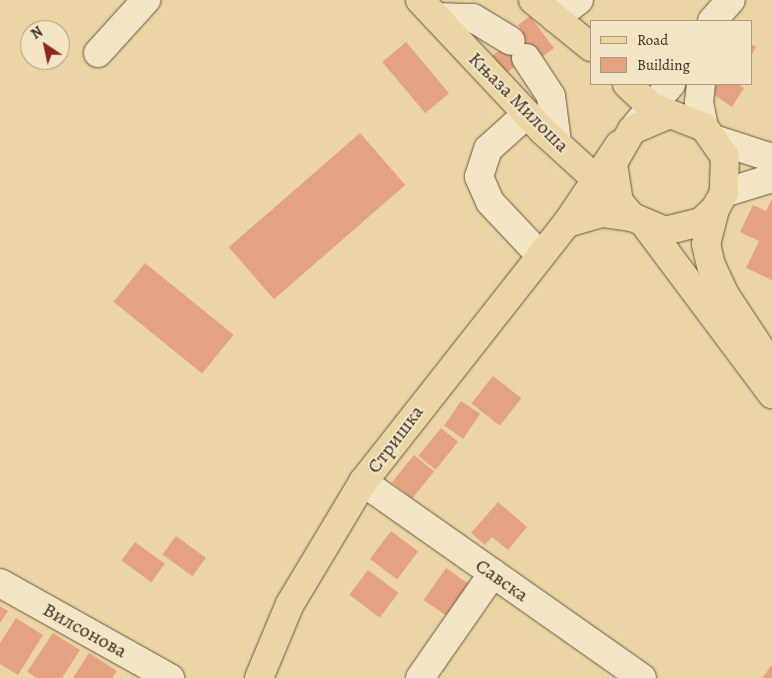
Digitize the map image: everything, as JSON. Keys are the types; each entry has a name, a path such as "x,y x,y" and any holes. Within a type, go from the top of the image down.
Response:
{"main road":[{"path":"533,0 590,46"},
{"name":"Књаза Милоша","path":"428,9 542,129 596,176 633,215 772,394"},
{"path":"628,85 660,111 711,133 725,157 719,201 706,244 711,265 725,296 772,366"},
{"path":"633,215 613,163 626,137 660,111"},
{"path":"542,129 572,174 573,212 633,215 684,229 719,201"},
{"name":"Стришка","path":"259,678 290,604 363,482 573,212 596,176 626,137"}],"street":[{"path":"98,53 146,0"},
{"path":"556,18 579,0"},
{"path":"713,20 732,0"},
{"path":"728,20 732,0"},
{"path":"428,9 473,18 518,50 551,96 542,129 488,149 479,177 490,202 540,255"},
{"path":"660,111 671,85"},
{"path":"701,85 699,102 711,133 772,158"},
{"path":"719,201 772,178"},
{"name":"Савска","path":"363,482 642,678"},
{"path":"420,678 492,573"},
{"name":"Вилсонова","path":"0,583 170,678"}],"building":[{"path":"530,16 554,48 542,57 537,50 505,74 492,56 523,32 518,25"},
{"path":"406,42 449,93 425,113 382,62"},
{"path":"752,45 756,47 752,54"},
{"path":"714,85 740,85 744,88 732,107 710,92"},
{"path":"360,133 405,185 274,299 229,247"},
{"path":"772,199 772,280 746,268 759,241 740,232 753,205 766,211"},
{"path":"145,263 234,335 202,374 114,302"},
{"path":"493,376 521,398 500,426 471,404"},
{"path":"461,401 480,414 463,439 444,426"},
{"path":"441,428 458,442 435,470 418,456"},
{"path":"414,455 434,471 412,499 392,482"},
{"path":"498,502 527,527 508,550 492,537 485,545 471,533"},
{"path":"391,531 418,551 397,579 370,559"},
{"path":"176,536 206,558 192,576 162,555"},
{"path":"135,542 165,564 151,582 121,561"},
{"path":"446,568 473,587 451,619 424,600"},
{"path":"368,570 398,593 380,618 349,595"},
{"path":"0,606 8,611 0,623"},
{"path":"16,618 43,635 18,675 0,664 0,643"},
{"path":"53,633 80,650 62,678 37,678 27,672"},
{"path":"89,653 117,671 112,678 73,678"},
{"path":"772,665 772,678 762,678"}]}
